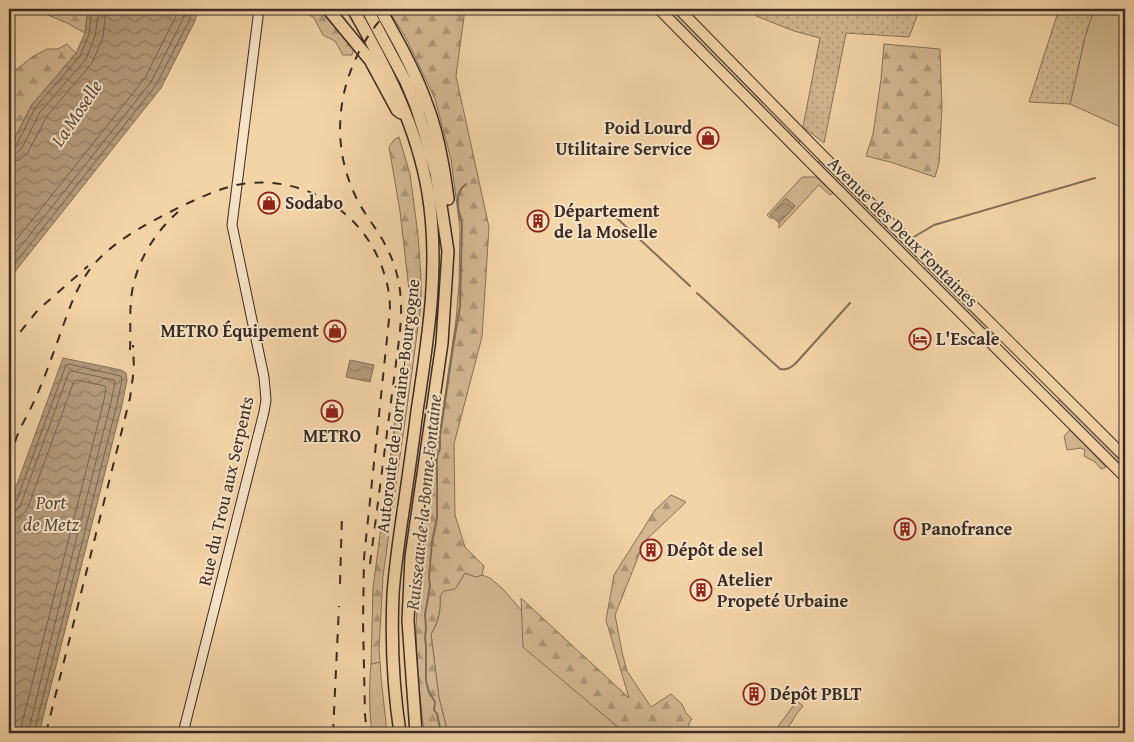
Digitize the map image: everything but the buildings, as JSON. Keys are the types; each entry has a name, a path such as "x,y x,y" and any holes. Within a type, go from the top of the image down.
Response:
{"highway":[{"path":"328,9 370,60 397,110 408,119"},
{"name":"Autoroute de Lorraine-Bourgogne","path":"353,9 386,69 408,119 419,152 428,194 433,244 432,303 399,536 393,593 392,658 400,733"},
{"name":"Autoroute de Lorraine-Bourgogne","path":"367,9 406,82 416,106 436,173 448,251 442,343 411,557 408,622 416,733"},
{"path":"381,9 418,80 434,128 445,172 449,224 448,251"}],"main road":[{"name":"Avenue des Deux Fontaines","path":"659,9 1125,477"},
{"name":"Avenue des Deux Fontaines","path":"679,9 832,165 1125,457"}],"street":[{"name":"Rue du Trou aux Serpents","path":"183,733 266,400 264,378 232,225 259,9"}],"green space":[{"path":"44,9 88,9 85,33 48,15"},
{"path":"305,9 322,9 354,48 352,55 343,55 335,41 323,35 314,18"},
{"path":"388,9 465,9 456,76 489,227 482,337 454,444 455,515 465,547 484,566 482,575 476,577 465,573 455,589 444,591 440,596 436,625 431,634 439,698 448,733 424,733 417,668 416,626 425,531 456,320 460,229 451,159 435,99 406,38"},
{"path":"663,9 675,9 801,140 800,142 796,143"},
{"path":"760,9 920,9 909,37 846,33 824,143 803,127 820,38 794,31 756,16"},
{"path":"1059,9 1094,9 1085,37 1070,104 1029,102"},
{"path":"1094,9 1125,9 1125,75 1119,93 1125,97 1125,129 1070,104 1085,37"},
{"path":"67,44 76,53 31,106 13,141 9,145 9,63 11,70 16,70 32,57 47,49 58,49"},
{"path":"884,44 940,49 942,108 939,163 935,177 866,156 873,134"},
{"path":"399,137 410,174 418,235 421,305 383,576 380,662 371,664 373,588 407,330 409,290 400,211 389,147"},
{"path":"821,160 920,259 917,262 817,164"},
{"path":"802,177 816,177 833,193 830,195 819,185 779,228 779,223 795,206 771,215 773,218 767,215"},
{"path":"929,266 994,331 994,334 989,336 924,269"},
{"path":"1060,399 1125,461 1125,473 1057,402"},
{"path":"1070,430 1106,467 1101,469 1095,462 1084,456 1085,450 1081,448 1067,450 1064,436"},
{"path":"671,495 686,502 644,542 615,615 627,671 651,707 671,694 682,704 686,713 692,719 689,723 688,733 625,733 523,647 521,598 629,698 606,620 614,575 655,510"},
{"path":"465,573 476,577 482,575 490,578 503,589 522,611 524,647 625,733 448,733 439,698 431,634 439,616 440,596 444,590 455,589"},
{"path":"380,662 387,733 372,733 370,716 371,664"},
{"path":"797,701 803,706 785,733 775,733 776,729"}],"water":[{"name":"La Moselle","path":"88,9 198,9 195,21 161,88 9,279 9,145 13,141 31,106 76,53 85,33"},
{"path":"786,198 795,206 779,223 770,215"},
{"name":"Port de Metz","path":"63,358 121,370 126,373 127,380 39,733 9,733 9,506"},
{"path":"350,360 374,365 370,382 346,377"}],"waterway":[{"name":"Ruisseau de la Bonne Fontaine","path":"912,238 934,225 1095,178"},
{"name":"Ruisseau de la Bonne Fontaine","path":"441,733 437,714 434,710 435,702 429,692 426,681 425,614 430,586 432,542 437,518 437,456 440,449 440,436 460,306 462,224 458,208 458,197 461,189 466,184"},
{"name":"Ruisseau de la Bonne Fontaine","path":"607,209 690,286"},
{"name":"Ruisseau de la Bonne Fontaine","path":"697,293 780,369 789,368 796,363 850,303"}],"railway":[{"path":"370,564 399,340 401,298 392,260 379,234 357,200 346,171 341,146 340,121 343,97 350,73 360,50 373,28 390,9"},
{"path":"9,459 19,431 35,400 69,309 84,277 104,254 125,237 184,205 216,191 251,183 273,183 295,187 315,194 350,218 364,234 376,253 390,300 364,558 363,621 367,733"},
{"path":"130,350 130,314 134,280 148,248 178,212"},
{"path":"9,346 38,310 88,266"},
{"path":"46,733 130,398 134,369 133,345"},
{"path":"340,584 342,514"},
{"path":"333,733 339,606"}],"place":[{"name":"Poid Lourd Utilitaire Service","path":"708,138"},
{"name":"Sodabo","path":"269,203"},
{"name":"Département de la Moselle","path":"538,221"},
{"name":"METRO Équipement","path":"335,331"},
{"name":"L'Escale","path":"920,339"},
{"name":"METRO","path":"332,411"},
{"name":"Panofrance","path":"905,529"},
{"name":"Dépôt de sel","path":"651,550"},
{"name":"Atelier Propeté Urbaine","path":"701,590"},
{"name":"Dépôt PBLT","path":"754,694"}]}
